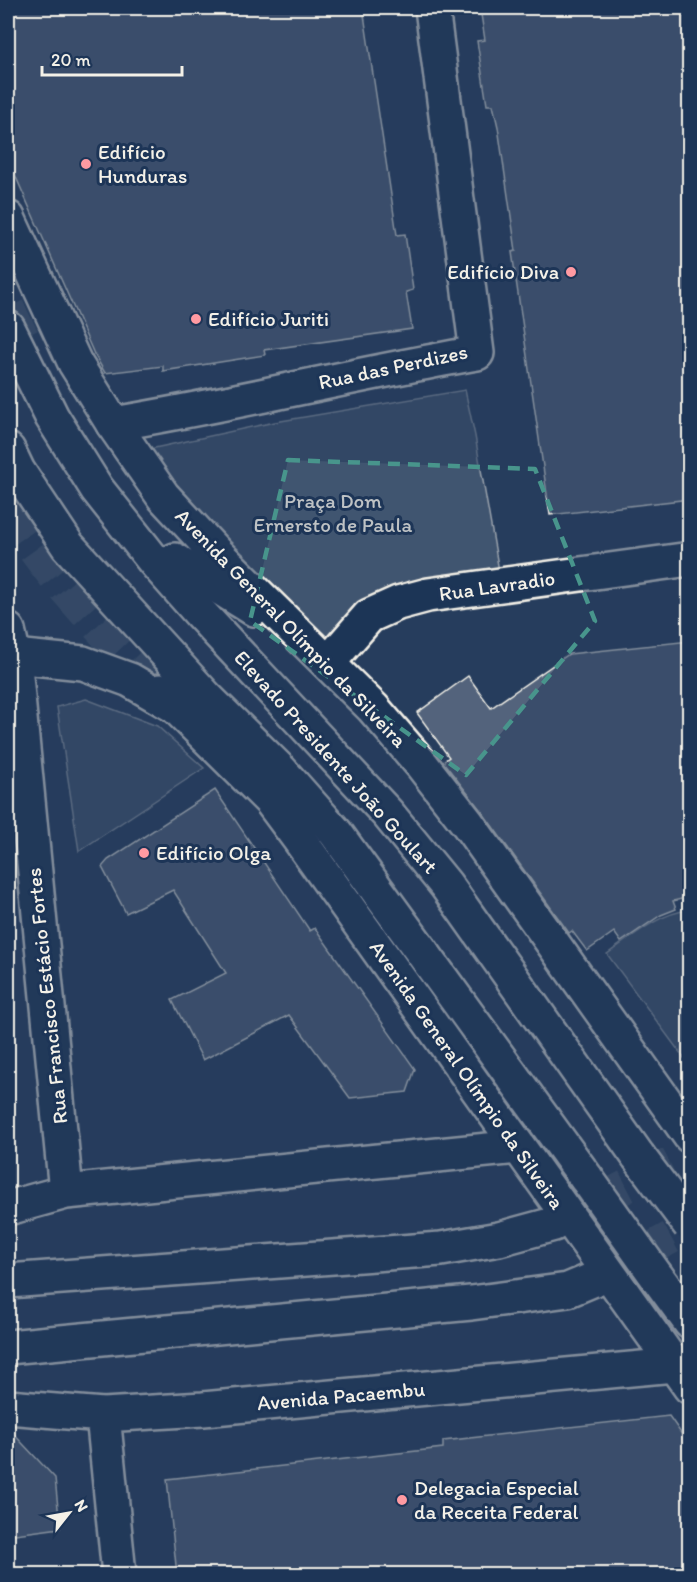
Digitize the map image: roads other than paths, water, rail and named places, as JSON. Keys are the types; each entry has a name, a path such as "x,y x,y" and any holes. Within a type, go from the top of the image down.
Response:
{"main road":[{"name":"Rua das Perdizes","path":"113,424 163,416 477,352 432,8"},
{"name":"Avenida General Olímpio da Silveira","path":"8,218 75,363 113,424 164,496 217,554 373,708 422,765 468,824 690,1136"},
{"name":"Elevado Presidente João Goulart","path":"8,328 52,417 97,489 154,561 388,814 446,885 690,1226"},
{"path":"8,450 18,471 68,546 206,697 280,770 335,832 690,1322"},
{"name":"Rua Lavradio","path":"328,663 369,616 398,603 428,595 690,559"},
{"path":"175,560 304,639"},
{"name":"Avenida General Olímpio da Silveira","path":"11,643 92,666 130,680 169,699 276,808 682,1376"},
{"name":"Rua Francisco Estácio Fortes","path":"11,643 66,1192"},
{"path":"8,1208 66,1192 518,1147"},
{"path":"8,1281 441,1249 499,1239 554,1224"},
{"path":"8,1347 471,1303 568,1290 599,1277"},
{"name":"Avenida Pacaembu","path":"8,1407 103,1415 682,1376"},
{"path":"103,1415 119,1575"}],"tunnel":[{"path":"8,308 30,352"},
{"path":"8,509 58,581 160,691"},
{"path":"554,1224 690,1153"},
{"path":"599,1277 690,1227"}],"place":[{"name":"Edifício Hunduras","path":"86,164"},
{"name":"Edifício Diva","path":"571,272"},
{"name":"Edifício Juriti","path":"196,319"},
{"name":"Edifício Olga","path":"144,853"},
{"name":"Delegacia Especial da Receita Federal","path":"402,1500"}],"park label":[{"name":"Praça Dom Ernersto de Paula","path":"333,513"}]}
